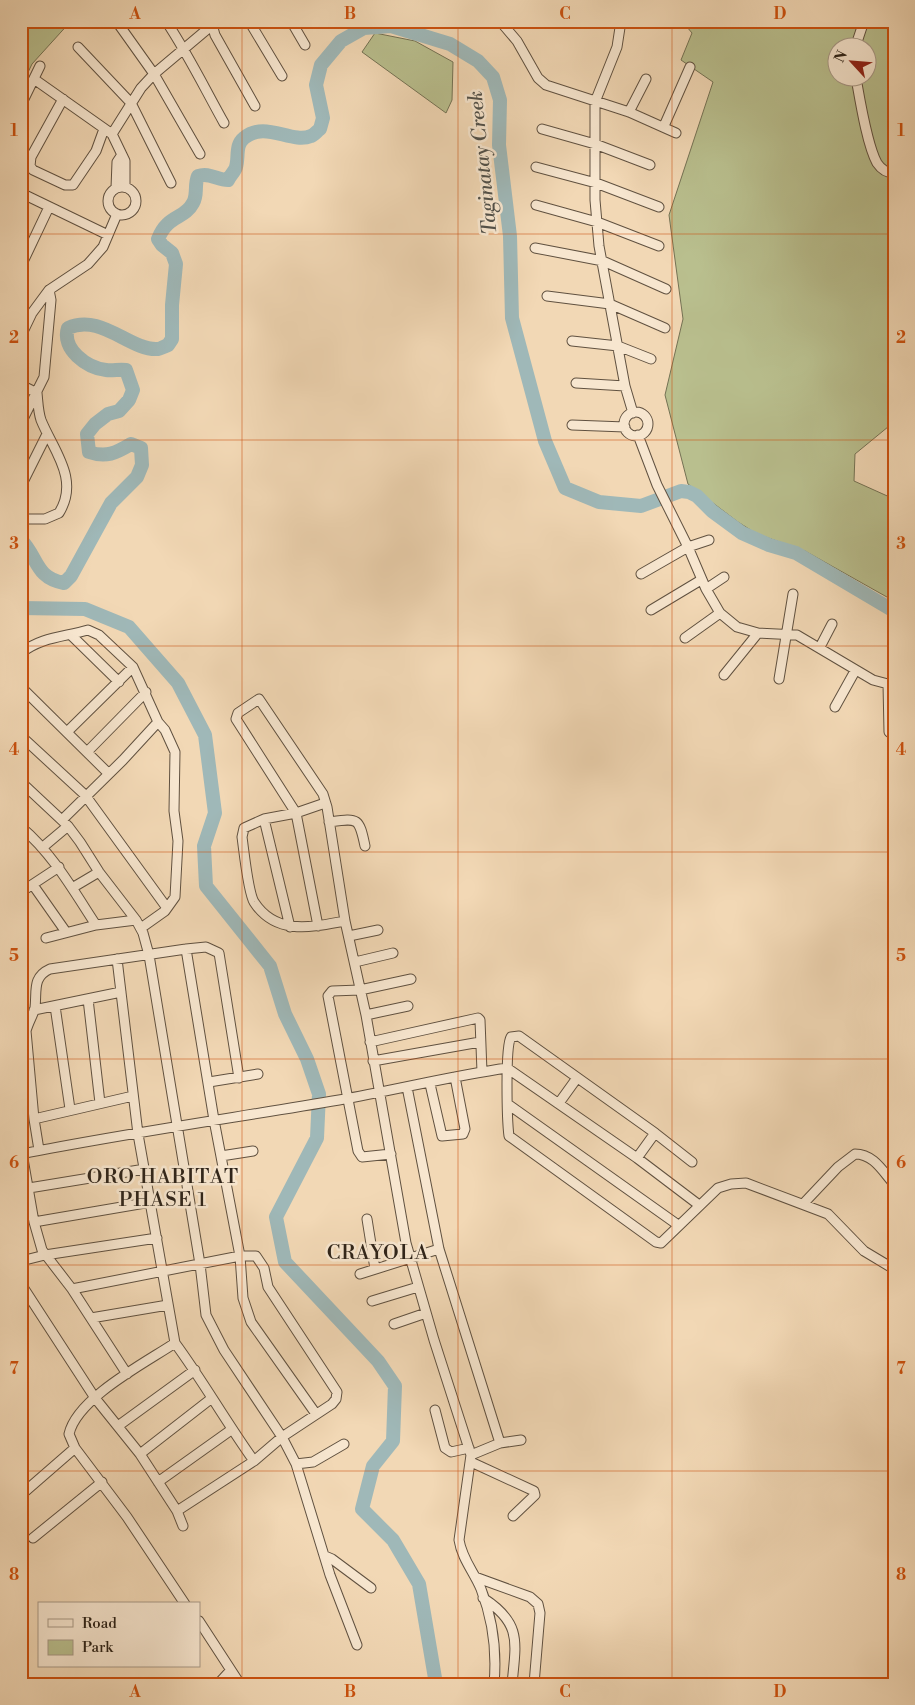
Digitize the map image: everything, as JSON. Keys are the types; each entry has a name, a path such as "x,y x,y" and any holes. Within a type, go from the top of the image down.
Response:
{"street":[{"path":"166,21 185,49 190,62 224,123"},
{"path":"250,21 282,76"},
{"path":"291,21 305,45"},
{"path":"500,21 517,42 541,82 595,102 629,112 676,133"},
{"path":"620,21 617,47 595,102 597,222 625,386 633,413"},
{"path":"858,38 864,21"},
{"path":"117,22 154,74 200,154"},
{"path":"63,99 31,157 30,166 33,170 65,185 73,185 108,132 154,74 214,22"},
{"path":"214,22 215,35 254,106"},
{"path":"78,47 131,103 171,183"},
{"path":"21,106 40,66"},
{"path":"664,126 690,67"},
{"path":"34,79 108,132 125,161 120,188 109,195 108,204 117,214 126,214 135,204 135,196 120,188"},
{"path":"629,112 646,79"},
{"path":"858,88 872,148 878,164 884,170 894,173"},
{"path":"542,129 595,144 650,165"},
{"path":"536,167 596,183 659,207"},
{"path":"21,193 108,235"},
{"path":"536,205 597,222 659,246"},
{"path":"21,266 49,207"},
{"path":"21,336 32,313 49,290 88,264 102,247 117,214"},
{"path":"535,248 603,260 666,290"},
{"path":"21,423 38,393 44,377 51,300 49,290"},
{"path":"547,296 610,304 665,328"},
{"path":"32,313 48,322"},
{"path":"572,341 618,346 651,359"},
{"path":"576,383 625,386"},
{"path":"21,385 38,393"},
{"path":"21,519 45,519 59,514 66,490 64,466 40,417 38,393"},
{"path":"572,425 624,427 631,435 638,436 645,432 647,421 643,415 633,413 627,417 624,427"},
{"path":"21,486 47,434"},
{"path":"638,436 657,485 688,547 706,589 720,613 737,627 758,633 788,633 797,635 820,647 855,671 873,680 891,683 888,732"},
{"path":"641,574 688,547 708,540"},
{"path":"706,589 724,577"},
{"path":"651,610 702,580"},
{"path":"779,679 793,594"},
{"path":"685,638 720,613"},
{"path":"820,647 832,624"},
{"path":"21,653 38,641 72,636 88,630 99,634 133,667 158,722 165,730 175,752 174,811 178,841 175,897 167,908 138,924 96,925 46,938"},
{"path":"724,675 758,633"},
{"path":"72,636 119,682"},
{"path":"68,731 133,667"},
{"path":"834,707 855,671"},
{"path":"21,687 68,731 108,773"},
{"path":"88,751 146,692"},
{"path":"318,926 296,813 236,719 238,713 257,700 261,700 323,794 345,921 366,1015 410,1258 470,1455 459,1540 462,1554 475,1577 483,1598 495,1643 494,1684"},
{"path":"43,847 65,823 85,795 123,760 158,722"},
{"path":"21,736 85,795 167,908"},
{"path":"21,782 65,823 138,924 149,955 200,1264 206,1316 214,1334 282,1437 296,1464 325,1556 357,1646"},
{"path":"325,803 296,813 264,819 244,828 242,838 254,901 275,922 290,927 318,926 345,921"},
{"path":"264,819 290,927"},
{"path":"329,822 353,819 357,821 360,825 364,846"},
{"path":"21,827 43,847 59,867 96,925"},
{"path":"21,892 59,867"},
{"path":"72,888 99,872"},
{"path":"33,885 66,932"},
{"path":"348,936 378,930"},
{"path":"39,1150 34,1119 26,1031 28,1020 34,1010 36,985 42,973 50,969 206,947 219,953 239,1078"},
{"path":"186,949 220,1156 240,1256 244,1298 251,1322 316,1414"},
{"path":"355,962 393,953"},
{"path":"117,959 138,1134 175,1343 195,1370 231,1430 254,1461"},
{"path":"391,1154 367,1157 360,1155 343,1099 328,996 332,991 360,990 410,979"},
{"path":"34,1010 122,992"},
{"path":"88,999 100,1103"},
{"path":"55,1006 70,1109"},
{"path":"366,1015 408,1006"},
{"path":"370,1042 476,1018 480,1020 482,1072"},
{"path":"692,1162 655,1133 516,1035 509,1041 507,1068 511,1138 656,1242 661,1243 699,1204 718,1188 746,1183 804,1203 828,1214 864,1251 894,1269"},
{"path":"373,1061 480,1042"},
{"path":"127,1374 72,1289 45,1255 39,1242 34,1222 22,1154 138,1134 177,1125 430,1084 507,1068 637,1158 699,1204"},
{"path":"209,1082 258,1074"},
{"path":"430,1084 442,1136 464,1134 465,1129 455,1078"},
{"path":"559,1104 577,1078"},
{"path":"407,1087 439,1249 500,1443"},
{"path":"34,1119 70,1109 133,1096"},
{"path":"509,1105 678,1225"},
{"path":"637,1158 655,1133"},
{"path":"220,1156 253,1151"},
{"path":"804,1203 844,1162 855,1154 869,1158 881,1167 894,1184"},
{"path":"28,1188 145,1169"},
{"path":"34,1222 151,1202"},
{"path":"367,1219 375,1269"},
{"path":"21,1261 45,1255 157,1238"},
{"path":"360,1274 439,1249"},
{"path":"72,1289 240,1256 256,1256 261,1261 268,1287 337,1392 336,1399 332,1404 282,1437 254,1461 177,1512"},
{"path":"21,1284 95,1398 140,1454 177,1512 183,1526"},
{"path":"372,1301 418,1287"},
{"path":"91,1318 168,1305"},
{"path":"394,1324 426,1313"},
{"path":"175,1343 127,1374 95,1398 73,1421 69,1434 75,1448 102,1482 184,1602"},
{"path":"118,1426 195,1370"},
{"path":"140,1454 212,1398"},
{"path":"435,1410 445,1448 451,1452 470,1455 534,1491 535,1494 513,1516"},
{"path":"158,1482 231,1430"},
{"path":"470,1455 500,1443 521,1440"},
{"path":"296,1464 313,1462 344,1444"},
{"path":"21,1495 75,1448"},
{"path":"34,1538 102,1482"},
{"path":"325,1556 332,1559 370,1588"},
{"path":"475,1577 530,1597 538,1604 540,1613 534,1684"},
{"path":"483,1598 504,1614 514,1633 512,1684"},
{"path":"200,1624 240,1684"},
{"path":"218,1684 230,1671"}],"green space":[{"path":"21,21 71,21 32,64 21,87"},
{"path":"682,21 894,21 894,422 855,454 854,481 894,499 894,601 805,551 757,534 688,484 665,395 683,319 669,215 713,82 681,60 692,33"},
{"path":"375,33 415,41 453,62 452,100 446,113 362,52"}],"waterway":[{"name":"Taginatay Creek","path":"21,540 42,572 47,577 64,583 71,576 111,503 137,477 142,465 141,448 131,444 111,454 101,455 89,452 87,434 95,424 108,414 119,411 129,400 133,390 126,370 109,370 91,366 77,356 68,343 68,328 92,325 103,328 146,348 158,349 168,345 172,339 172,305 176,264 172,253 158,239 166,225 185,212 193,203 198,176 206,175 228,180 236,167 239,144 252,133 261,131 303,138 313,135 320,129 323,118 316,85 321,65 341,41 364,28 391,26 450,44 478,61 493,77 500,100 499,145 510,236 512,318 545,441 565,488 599,502 641,506 681,491 689,492 697,496 712,511 742,533 769,545 796,553 894,611"},
{"path":"21,608 85,609 129,627 178,683 205,735 215,813 204,846 206,886 270,966 285,1014 307,1059 319,1094 317,1138 276,1217 285,1262 378,1361 395,1386 393,1441 373,1466 362,1509 393,1540 419,1584 436,1684"}],"district":[{"name":"ORO HABITAT PHASE 1","path":"163,1188"},
{"name":"CRAYOLA","path":"378,1252"}]}
